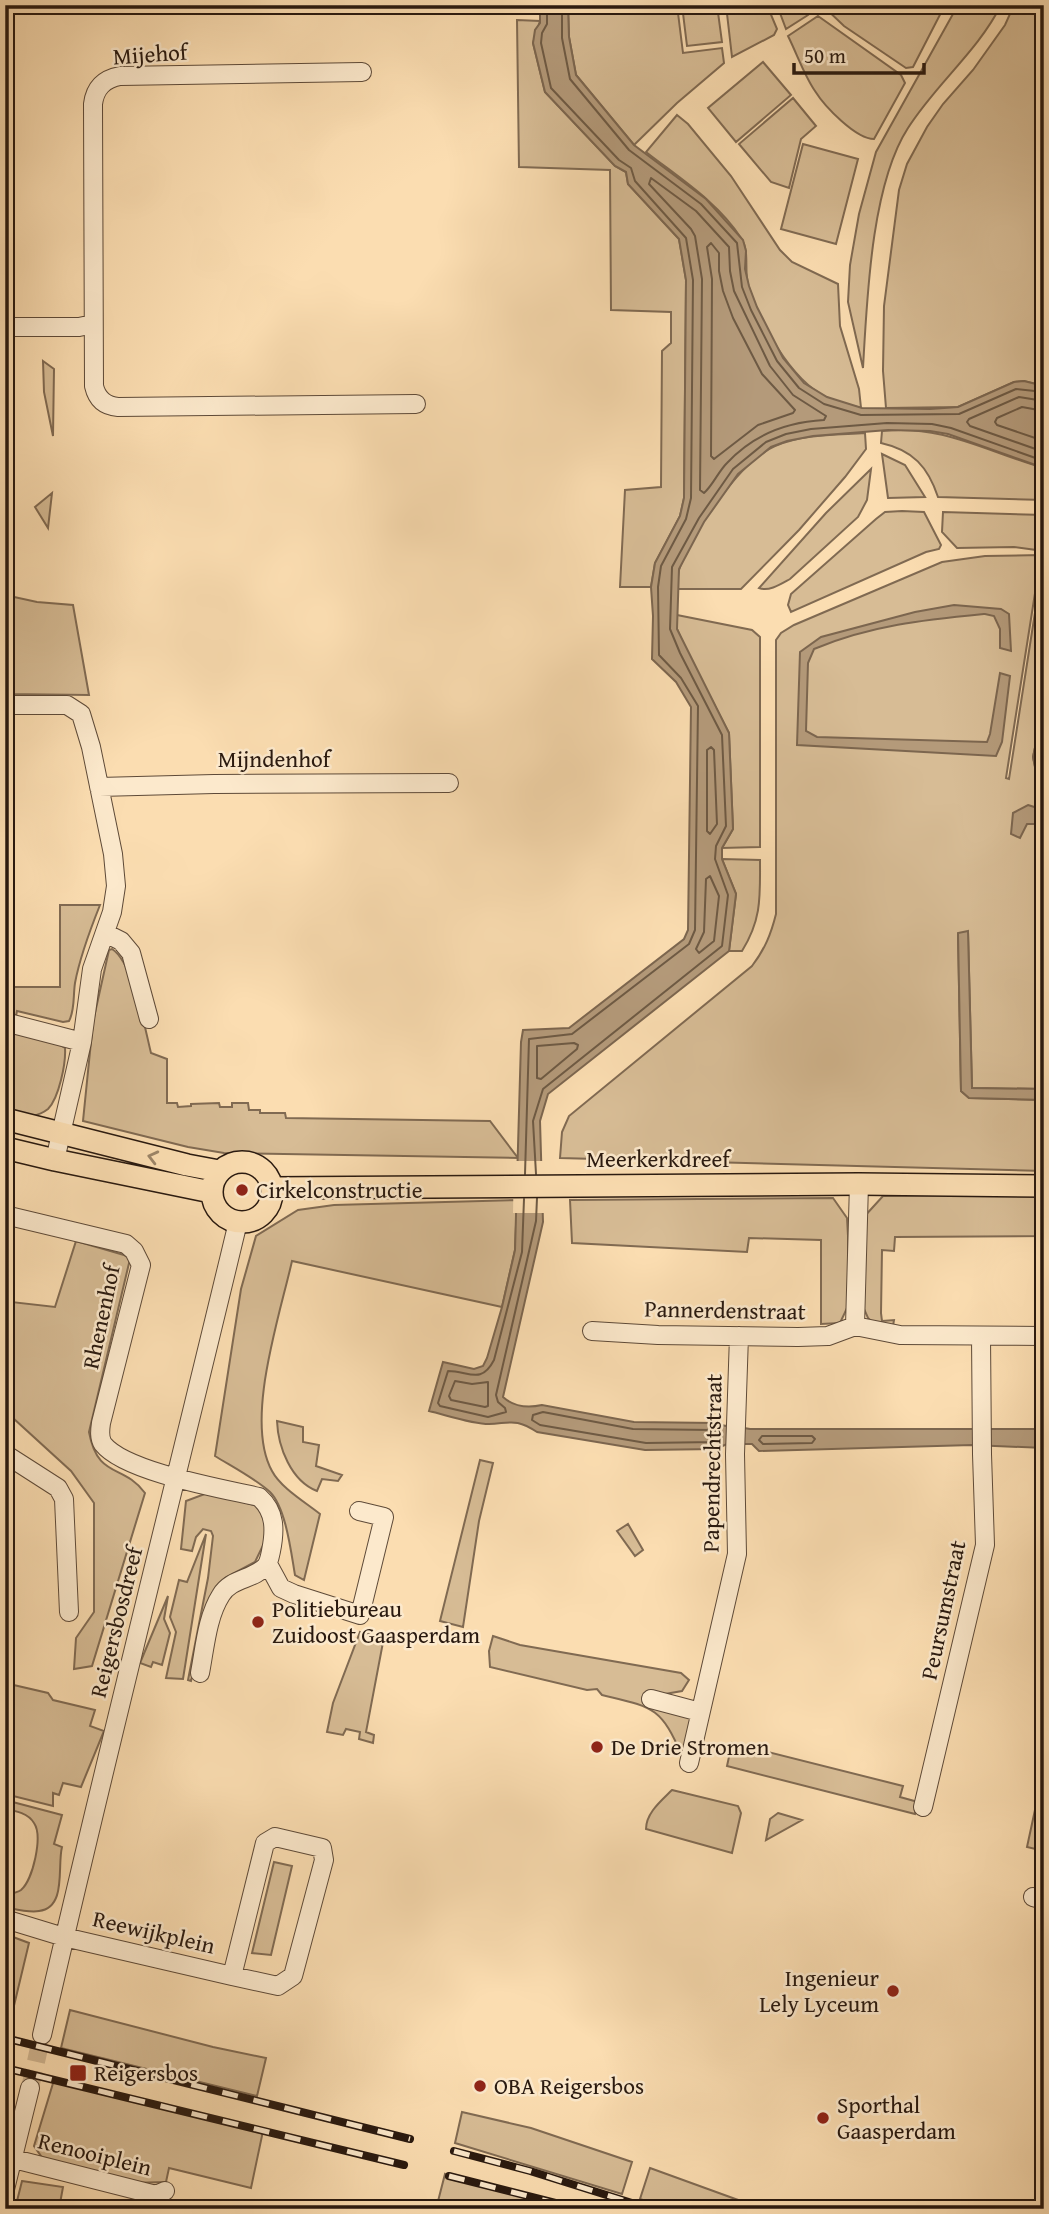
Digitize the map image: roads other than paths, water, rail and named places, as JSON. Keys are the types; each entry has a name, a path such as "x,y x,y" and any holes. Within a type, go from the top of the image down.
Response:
{"main road":[{"path":"5,1119 219,1171"},
{"path":"5,1148 211,1192"},
{"path":"240,1161 261,1168 269,1177 272,1188 272,1199 267,1210 249,1222 227,1219 213,1203 211,1192 219,1171 240,1161"},
{"name":"Meerkerkdreef","path":"272,1188 859,1184 1044,1186"}],"street":[{"name":"Mijehof","path":"362,72 120,76 101,85 93,104 94,386 100,399 113,407 416,404"},
{"path":"5,327 93,324"},
{"path":"5,705 67,705 79,711 84,720 116,876 115,902 92,969 82,1042 55,1160"},
{"name":"Mijndenhof","path":"99,787 449,783"},
{"path":"105,933 121,941 131,953 149,1019"},
{"path":"5,1022 82,1042"},
{"path":"855,1326 859,1184"},
{"name":"Rhenenhof","path":"5,1215 126,1244 134,1251 141,1265 100,1436 103,1444 116,1455 176,1479"},
{"name":"Reigersbosdreef","path":"42,2035 238,1222"},
{"name":"Pannerdenstraat","path":"592,1331 828,1336 855,1326 900,1335 1044,1336"},
{"name":"Papendrechtstraat","path":"689,1763 737,1553 735,1423 739,1336"},
{"name":"Peursumstraat","path":"923,1807 985,1545 981,1336"},
{"path":"5,1454 58,1488 64,1499 69,1612"},
{"path":"176,1479 259,1497 269,1506 275,1531 268,1564 281,1588 360,1615 384,1517 359,1511"},
{"path":"200,1673 213,1608 223,1591 268,1564"},
{"path":"651,1699 700,1712"},
{"name":"Reewijkplein","path":"5,1919 64,1937 232,1976 278,1986 293,1976 324,1860 322,1848 275,1837 265,1843 232,1976"},
{"path":"5,2189 30,2088"},
{"name":"Renooiplein","path":"13,2160 156,2195 165,2190"}],"water":[{"path":"540,5 568,5 569,37 576,75 634,145 706,199 743,240 746,251 745,269 757,307 783,358 804,383 827,397 862,408 930,409 958,407 1014,382 1024,381 1044,386 1044,468 948,434 930,431 888,430 813,436 771,447 738,474 704,522 679,569 677,629 729,733 733,829 722,848 722,859 736,894 729,951 548,1094 540,1121 543,1222 503,1397 521,1406 542,1405 634,1422 715,1423 750,1429 1044,1429 1044,1448 972,1445 759,1451 752,1444 727,1444 716,1449 645,1450 537,1432 518,1423 482,1424 429,1411 443,1362 474,1369 483,1366 502,1307 515,1250 523,1030 569,1028 684,939 688,930 691,707 676,682 652,659 651,587 655,563 680,516 684,498 686,280 679,239 628,184 626,172 615,166 545,92 533,43 535,30 540,23"},
{"path":"954,605 1001,609 1009,614 1011,651 1000,648 1000,629 994,616 985,614 919,621 878,629 814,649 808,663 806,731 817,737 987,742 1000,673 1010,676 1002,742 996,756 797,745 800,652 821,637 915,612"},
{"path":"1044,705 1044,781 1037,777 1033,757"},
{"path":"1028,805 1044,810 1044,828 1038,824 1027,824 1020,838 1011,834 1013,813"},
{"path":"968,931 972,1088 1044,1089 1044,1100 969,1098 961,1091 958,933"}],"tunnel":[{"path":"30,2088 42,2035"}],"railway":[{"path":"5,2038 410,2139"},
{"path":"5,2068 404,2165"},
{"path":"454,2151 530,2171 651,2209"},
{"path":"449,2176 579,2209"}],"place":[{"name":"Cirkelconstructie","path":"242,1190"},
{"name":"Politiebureau Zuidoost Gaasperdam","path":"258,1622"},
{"name":"De Drie Stromen","path":"597,1747"},
{"name":"Ingenieur Lely Lyceum","path":"893,1991"},
{"name":"Reigersbos","path":"78,2073"},
{"name":"OBA Reigersbos","path":"480,2086"},
{"name":"Sporthal Gaasperdam","path":"823,2118"}]}
